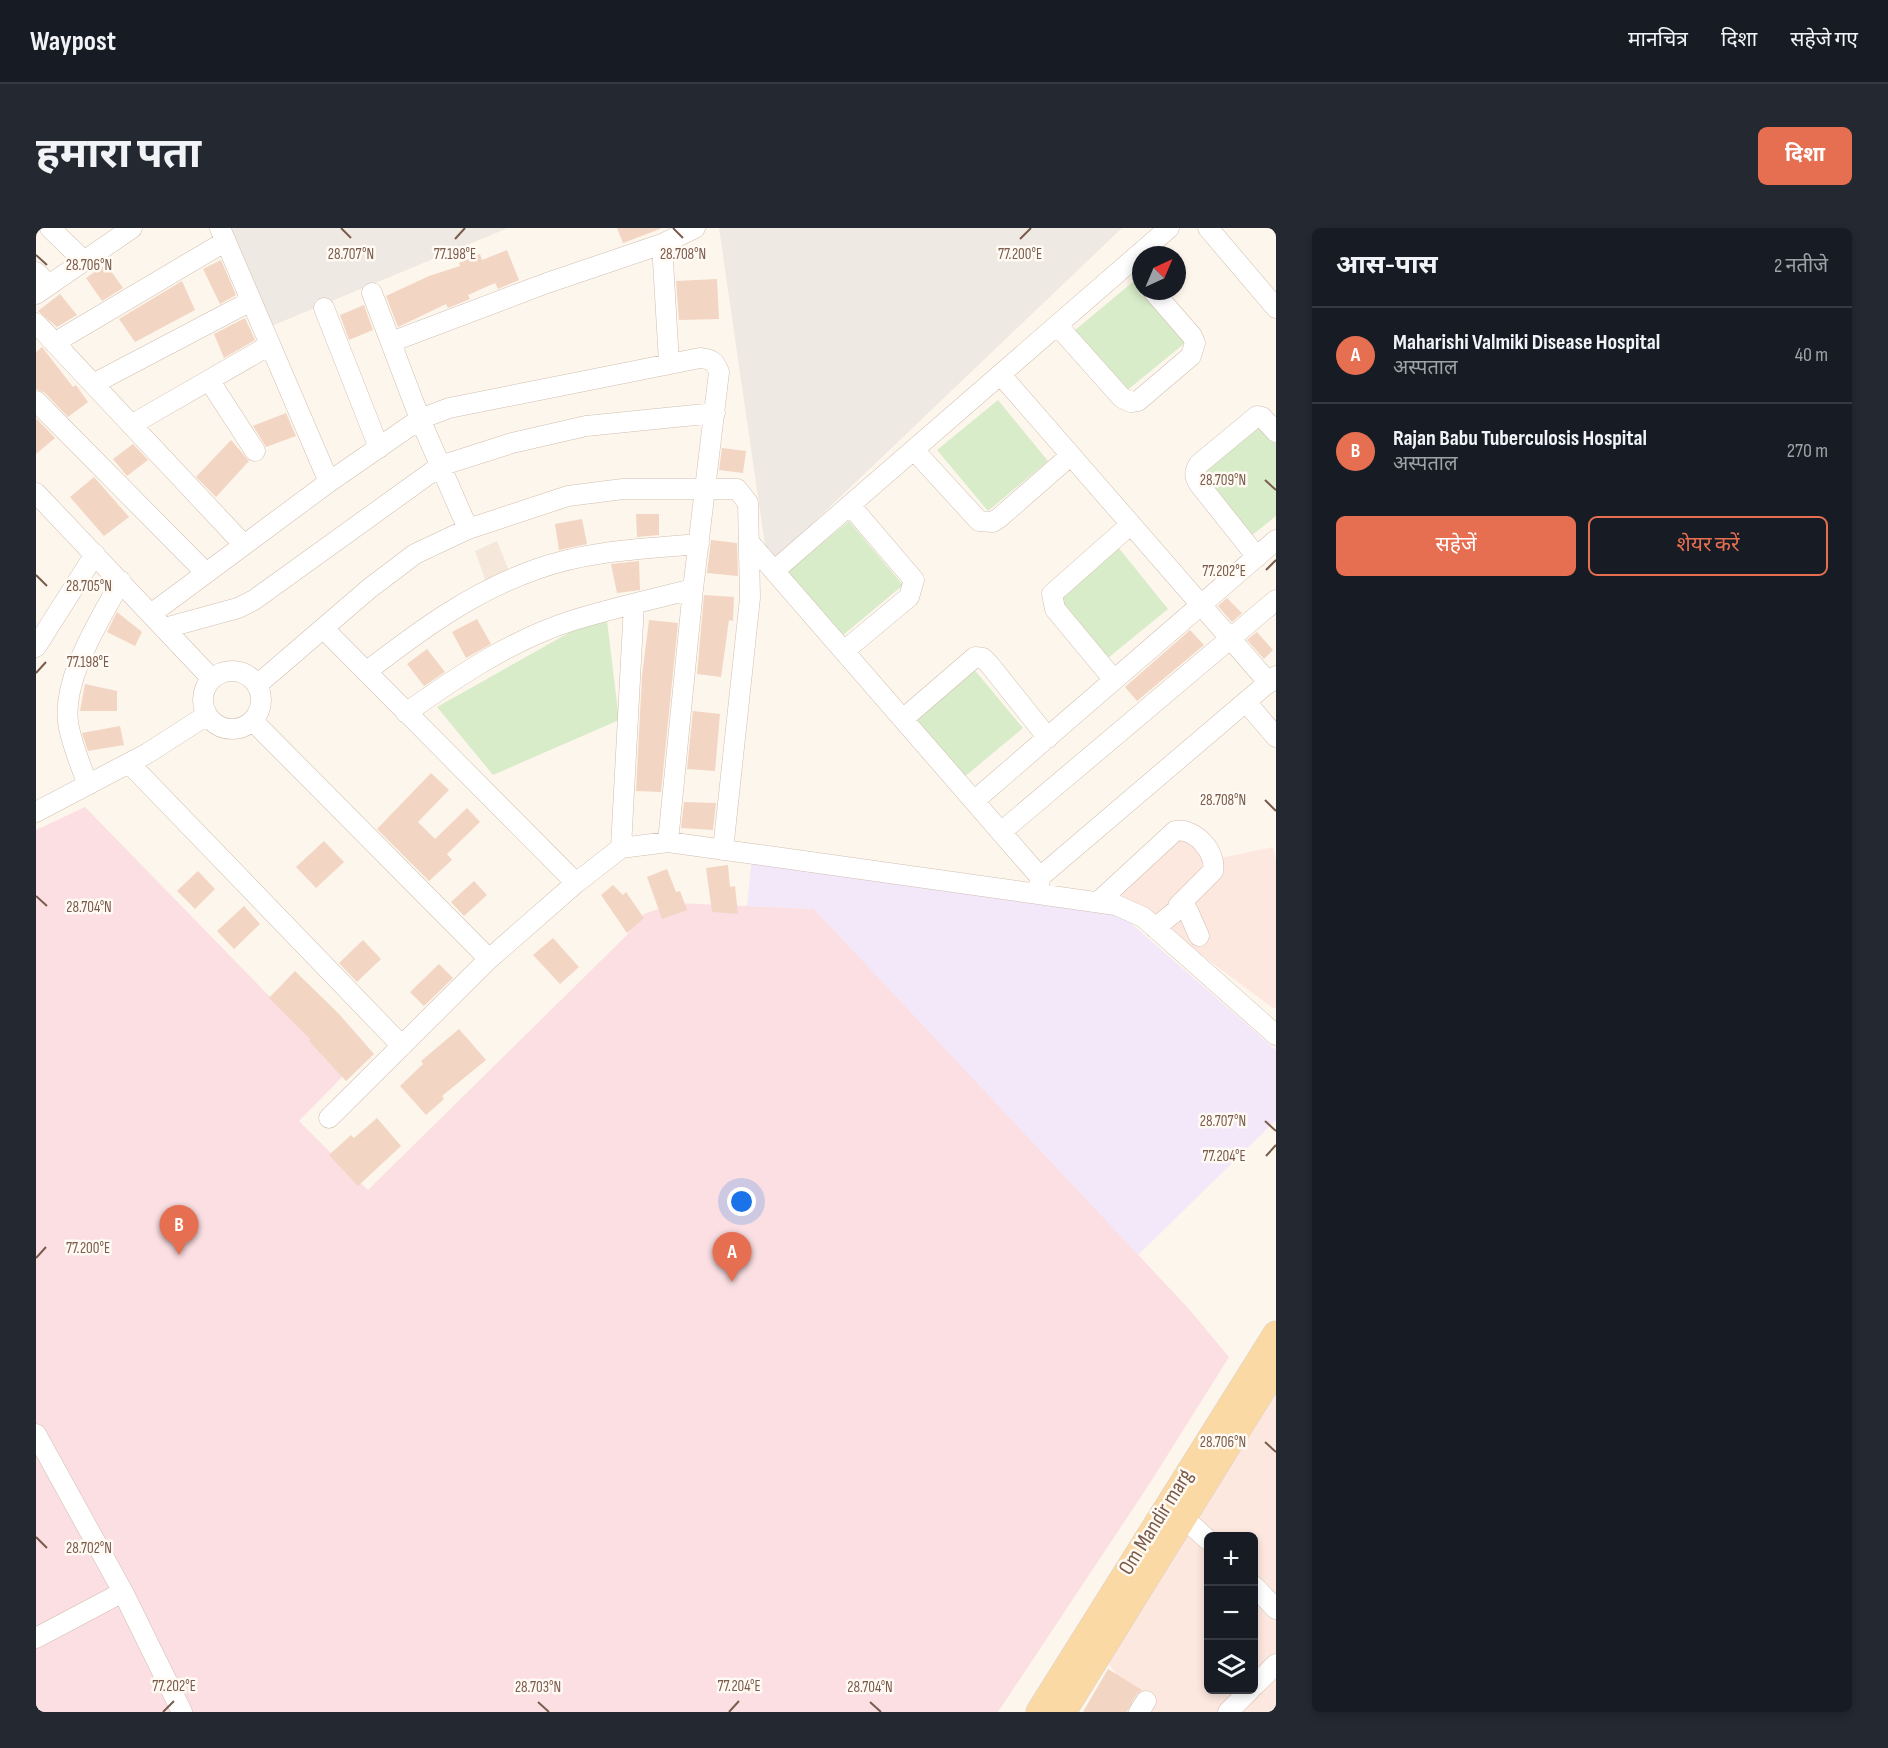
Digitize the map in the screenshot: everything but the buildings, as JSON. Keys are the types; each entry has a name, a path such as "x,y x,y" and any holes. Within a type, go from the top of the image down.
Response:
{"main road":[{"name":"Om Mandir marg","path":"1039,1712 1083,1660 1176,1510 1276,1334"},
{"name":"Om Mandir marg","path":"1176,1510 1276,1368"},
{"name":"Om Mandir marg","path":"1063,1712 1083,1660"}],"street":[{"path":"51,228 84,261"},
{"path":"40,284 84,261 132,228"},
{"path":"391,342 547,283 662,244 695,228"},
{"path":"1155,246 1169,228"},
{"path":"1208,228 1276,308"},
{"path":"54,343 223,235 329,482"},
{"path":"662,244 669,363"},
{"path":"774,571 1058,325 1132,273"},
{"path":"372,293 420,419 468,529"},
{"path":"1058,325 1122,398 1131,402 1138,401 1191,356 1194,350 1192,336 1161,300"},
{"path":"93,384 251,302"},
{"path":"324,309 379,448"},
{"path":"36,324 244,545"},
{"path":"131,425 270,345"},
{"path":"158,621 206,573 329,482 420,419 449,408 669,363 700,358 710,359 716,364 719,372 707,488 693,590 668,842"},
{"path":"1001,375 1228,640 1272,680 1039,886"},
{"path":"209,380 255,452"},
{"path":"36,401 206,573"},
{"path":"158,621 237,608 254,600 440,466 512,443 586,426 715,412"},
{"path":"1257,557 1194,476 1198,464 1257,416 1262,417 1276,432"},
{"path":"914,450 979,521 985,523 999,518 1070,456"},
{"path":"257,685 370,588 415,555 468,529 568,496 623,489 737,489 748,503 750,598 723,850"},
{"path":"36,493 212,679"},
{"path":"844,651 909,597 914,580 850,505"},
{"path":"1114,680 1055,609 1052,594 1130,525"},
{"path":"974,801 1276,540"},
{"path":"749,542 1001,832 1039,886"},
{"path":"366,672 439,617 489,590 538,568 601,553 699,544"},
{"path":"38,639 95,554"},
{"path":"88,785 68,726 69,698 76,670 90,638 121,581"},
{"path":"406,713 454,679 508,648 572,620 693,590"},
{"path":"1001,832 1276,600"},
{"path":"621,848 634,604"},
{"path":"324,629 576,883"},
{"path":"903,719 975,657 983,658 1048,738"},
{"path":"236,671 248,675 257,685 262,697 260,710 253,721 242,728 229,729 216,724 207,715 204,696 212,679 223,672 236,671"},
{"path":"1246,702 1276,737"},
{"path":"36,812 129,763 207,715"},
{"path":"253,721 489,959"},
{"path":"129,763 402,1046"},
{"path":"1098,902 1175,831 1190,831 1212,855 1215,864 1213,871 1155,928"},
{"path":"329,1118 489,959 576,883 621,848 668,842 1039,886 1128,909 1155,928 1276,1035"},
{"path":"1179,906 1185,907 1198,936"},
{"path":"36,1434 123,1592 182,1712"},
{"path":"1176,1510 1204,1535"},
{"path":"1258,1590 1276,1609"},
{"path":"36,1638 123,1592"},
{"path":"1258,1682 1276,1664"},
{"path":"1228,1712 1246,1694"}],"shaded area":[{"path":"225,228 508,228 269,327"},
{"path":"719,228 1122,228 768,566"},
{"path":"497,541 509,571 486,582 475,551"},
{"path":"85,807 345,1074 299,1121 368,1190 626,936 644,914 675,903 814,909 1188,1308 1229,1357 1150,1483 998,1712 36,1712 36,830"},
{"path":"1179,823 1211,860 1273,847 1276,861 1276,1006 1274,1009 1109,886"},
{"path":"753,847 1102,898 1276,1050 1276,1120 1137,1256 814,909 747,906"},
{"path":"1276,1367 1276,1712 1146,1712 1090,1640"}],"green space":[{"path":"1132,283 1132,300 1150,300 1185,343 1125,392 1074,331"},
{"path":"998,400 1048,461 988,511 937,450"},
{"path":"1261,425 1276,444 1276,516 1251,536 1201,475"},
{"path":"849,521 903,585 842,636 787,572"},
{"path":"1118,547 1168,609 1108,658 1058,596"},
{"path":"606,612 619,720 493,775 437,707"},
{"path":"972,667 1023,728 963,778 912,716"}],"place":[{"name":"Rajan Babu Tuberculosis Hospital","path":"179,1255"},
{"name":"Maharishi Valmiki Disease Hospital","path":"732,1282"}]}
